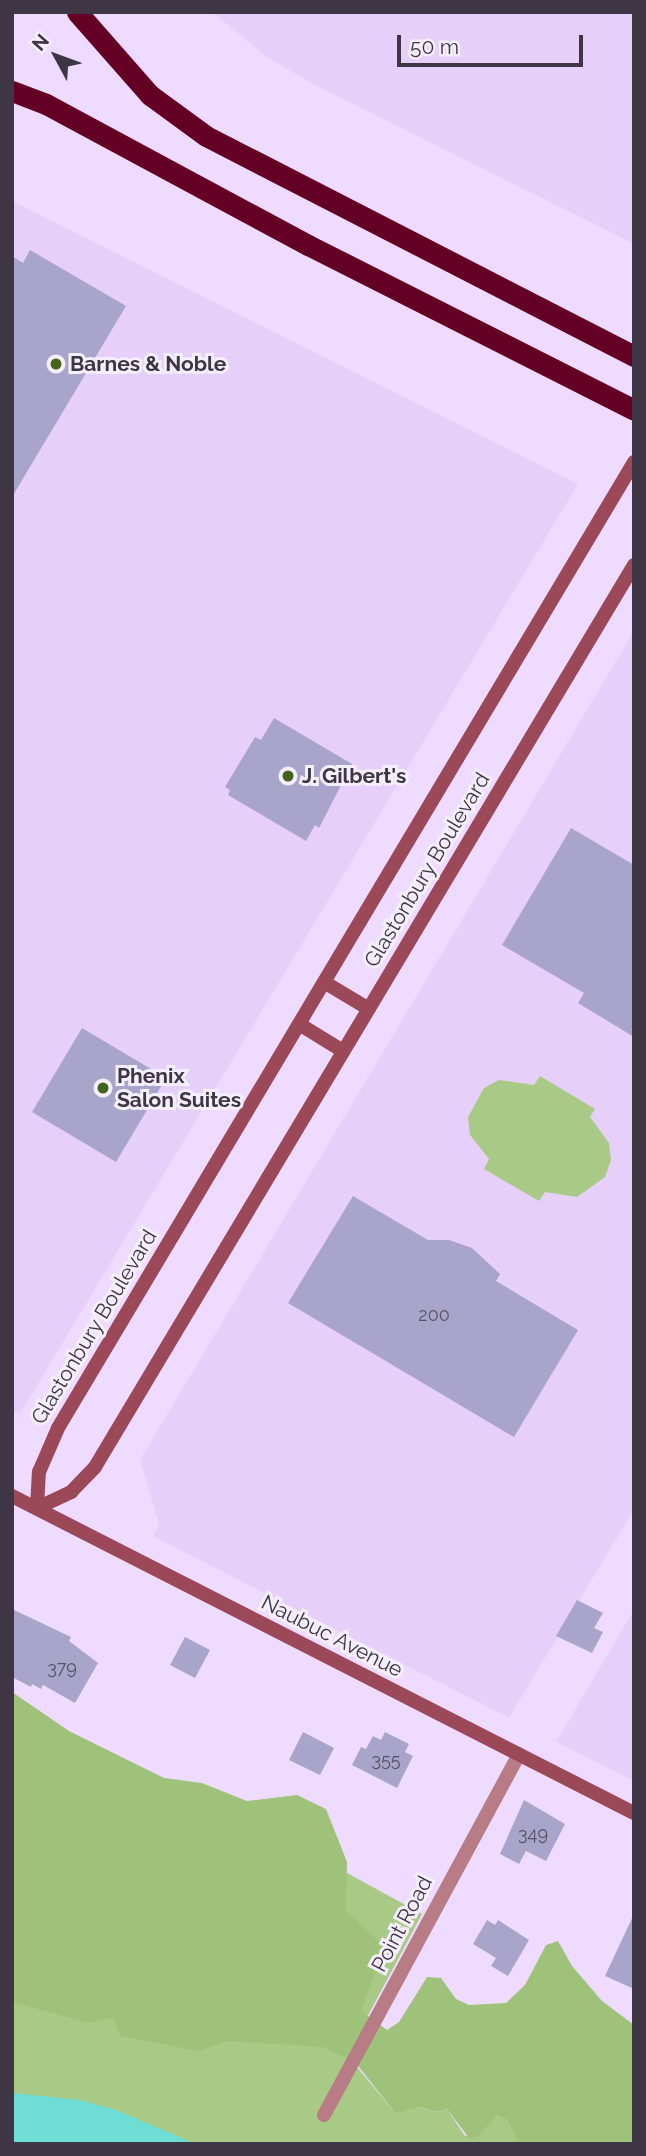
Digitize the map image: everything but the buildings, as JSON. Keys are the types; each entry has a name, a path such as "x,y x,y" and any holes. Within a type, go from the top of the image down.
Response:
{"highway":[{"path":"77,12 149,95 206,136 634,356"},
{"path":"12,91 56,109 308,245 634,410"}],"street":[{"name":"Glastonbury Boulevard","path":"634,462 51,1442 39,1472 37,1508 71,1492 95,1467 634,565"},
{"path":"324,982 369,1009"},
{"path":"299,1024 344,1051"},
{"name":"Naubuc Avenue","path":"12,1496 634,1813"},
{"name":"Point Road","path":"324,2115 519,1754"}],"shaded area":[{"path":"212,12 634,12 634,244 311,83 267,57"},
{"path":"12,201 578,484 21,1412 12,1413"},
{"path":"634,631 634,1509 509,1718 153,1536 159,1524 140,1460"},
{"path":"540,1076 595,1109 590,1117 609,1143 611,1160 605,1177 577,1197 545,1192 539,1201 484,1169 489,1159 470,1135 468,1117 484,1088 499,1080 534,1085"},
{"path":"634,1610 634,1781 556,1742"},
{"path":"12,1692 69,1731 164,1778 202,1783 247,1801 297,1795 326,1809 347,1862 346,1911 385,1947 361,2011 387,2030 399,2022 427,1977 441,1978 456,1999 469,2005 506,2003 525,1985 546,1945 558,1941 572,1966 602,2001 634,2025 634,2144 517,2142 507,2120 497,2116 477,2137 469,2138 447,2109 437,2112 419,2107 396,2114 355,2062 323,2047 226,2041 199,2051 120,2036 113,2018 88,2023 12,2002"},
{"path":"12,1738 252,1821 422,1914 347,2055 396,2114 418,2107 437,2112 447,2109 465,2136 482,2131 497,2116 507,2120 517,2142 536,2139 554,2144 34,2144 12,2132"},
{"path":"12,2093 80,2100 116,2110 196,2144 12,2144"}],"place":[{"name":"Barnes & Noble","path":"56,364"},
{"name":"J. Gilbert's","path":"288,776"},
{"name":"Phenix Salon Suites","path":"103,1088"}]}
